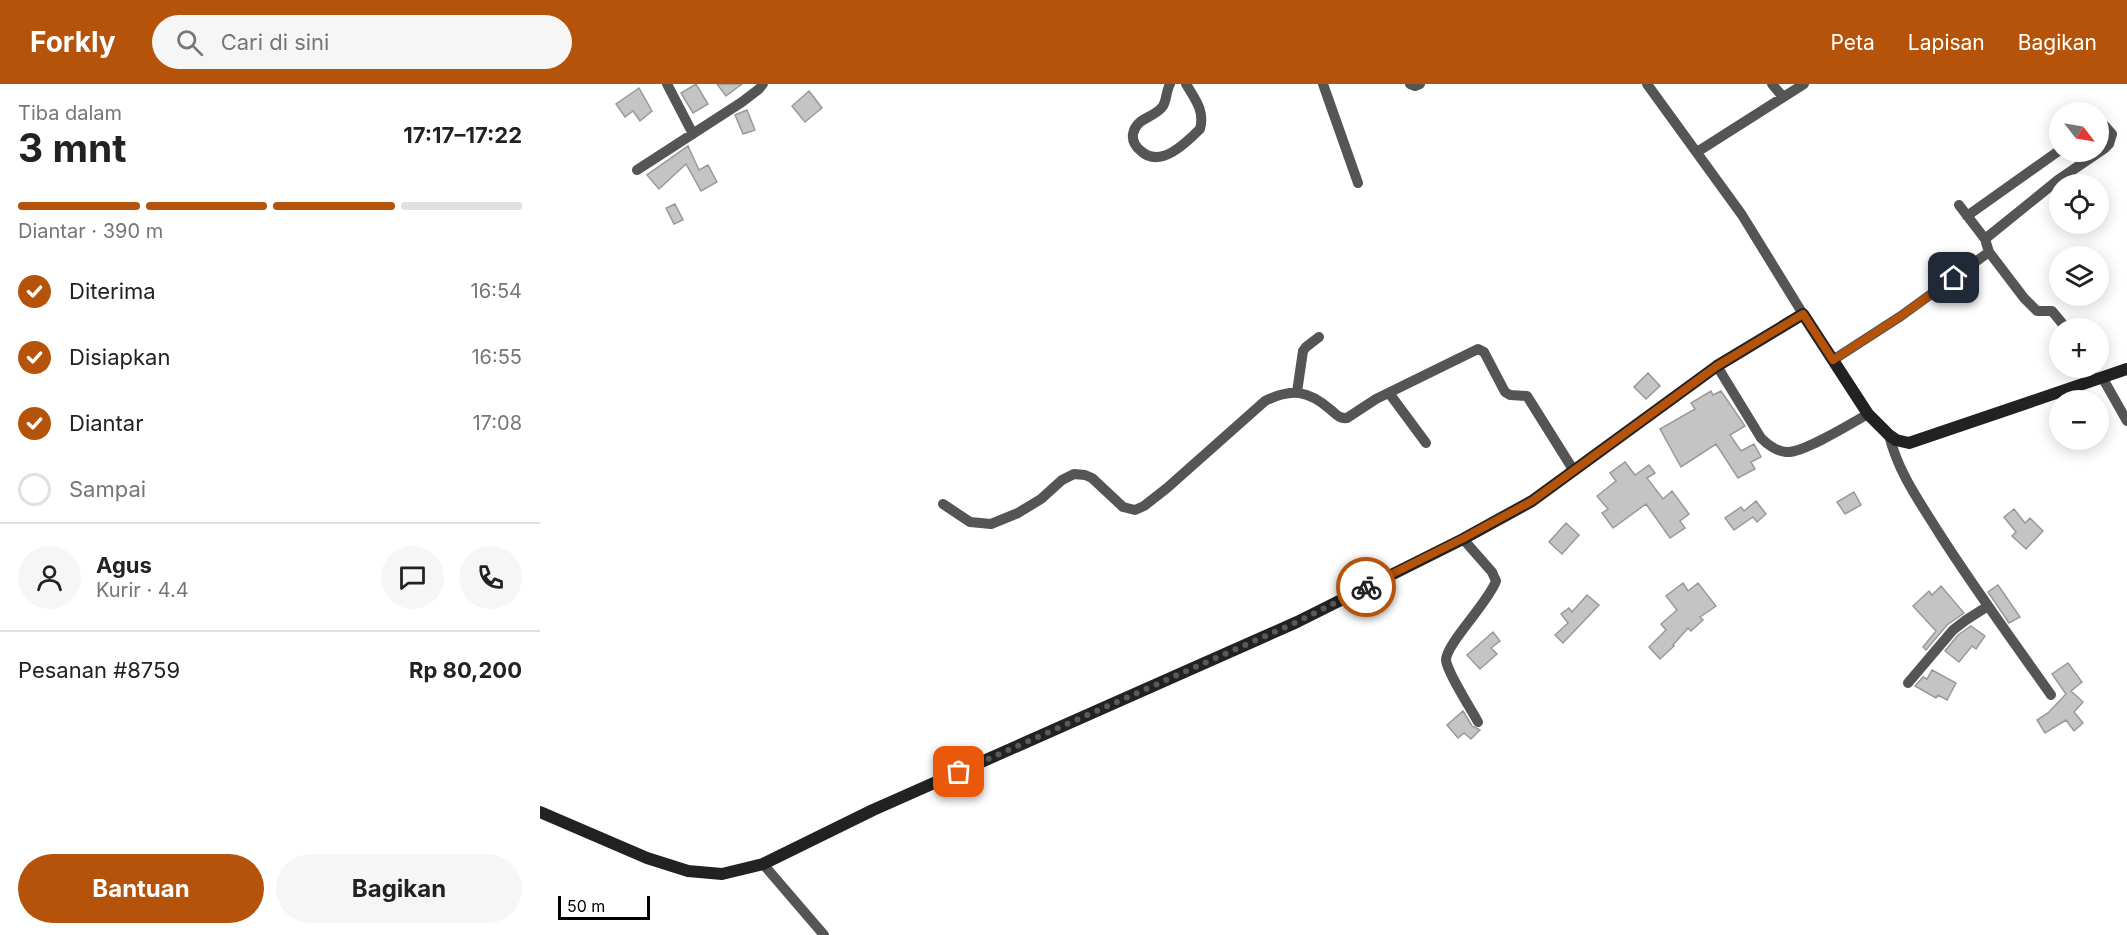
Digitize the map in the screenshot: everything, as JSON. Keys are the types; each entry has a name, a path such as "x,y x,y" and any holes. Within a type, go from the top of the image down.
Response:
{"street":[{"path":"667,84 693,134"},
{"path":"637,170 742,102 763,84"},
{"path":"1170,84 1161,108 1142,120 1133,135 1137,147 1152,157 1165,156 1200,129 1202,116 1200,107 1186,84"},
{"path":"1323,84 1358,183"},
{"path":"1410,84 1415,86 1420,84"},
{"path":"1647,84 1742,215 1868,414 1888,435 1896,440 1909,442 2099,378 2127,421"},
{"path":"1772,84 1783,97"},
{"path":"1696,152 1804,84"},
{"path":"2109,130 2112,134 2109,144"},
{"path":"1967,216 2049,158"},
{"path":"1985,239 2084,162"},
{"path":"1959,205 1985,239 1989,252 2033,309 2052,310 2058,318"},
{"path":"1833,360 1901,316 1989,252"},
{"path":"540,813 647,858 688,871 722,874 763,864 873,810 1297,622 1462,539 1532,501 1717,366 1803,314"},
{"path":"1297,392 1303,351 1319,337"},
{"path":"943,504 970,522 991,524 1041,499 1062,480 1074,474 1092,478 1123,507 1135,510 1144,506 1167,488 1265,401 1282,393 1297,392 1316,400 1343,419 1389,393 1478,349 1484,352 1505,392 1510,395 1527,396 1574,471"},
{"path":"1717,366 1761,438 1779,451 1794,452 1868,414"},
{"path":"2109,375 2127,369"},
{"path":"1389,393 1426,443"},
{"path":"1888,435 1894,457 1906,480 1962,569 2052,695"},
{"path":"1462,539 1492,572 1496,581 1480,610 1448,652 1446,661 1478,722"},
{"path":"1908,683 1953,630 1988,606"},
{"path":"763,864 824,935"}],"building":[{"path":"696,84 708,104 693,113 681,93"},
{"path":"717,84 742,84 726,96"},
{"path":"639,88 652,111 640,121 633,111 625,117 616,104"},
{"path":"809,91 822,108 805,122 792,106"},
{"path":"747,110 755,130 743,134 735,115"},
{"path":"688,146 699,170 708,165 717,182 701,191 686,164 659,189 647,175"},
{"path":"675,204 683,220 674,224 666,208"},
{"path":"1648,373 1660,386 1646,399 1634,387"},
{"path":"1711,391 1713,395 1721,391 1745,426 1730,435 1741,451 1754,444 1761,457 1751,462 1755,469 1738,478 1716,444 1681,467 1660,429 1695,409 1691,403"},
{"path":"1625,462 1635,475 1649,465 1655,473 1647,478 1663,499 1672,491 1689,514 1680,521 1685,528 1670,538 1646,504 1613,528 1602,513 1608,509 1597,496 1616,481 1610,473"},
{"path":"1854,492 1861,505 1845,514 1837,502"},
{"path":"1756,501 1766,514 1757,522 1753,517 1734,530 1725,518 1741,507 1744,511"},
{"path":"2014,509 2025,523 2030,518 2043,531 2026,549 2012,536 2016,532 2004,517"},
{"path":"1566,523 1579,535 1562,554 1549,542"},
{"path":"1683,583 1688,591 1698,583 1716,606 1700,617 1703,620 1691,631 1688,628 1660,659 1649,647 1666,630 1661,624 1677,610 1666,596"},
{"path":"1998,585 2020,617 2009,623 1988,592"},
{"path":"1941,586 1964,613 1947,625 1926,650 1923,647 1936,631 1913,606 1929,591 1932,595"},
{"path":"1587,595 1599,605 1563,643 1555,635 1568,623 1561,614 1569,608 1572,612"},
{"path":"1971,626 1985,636 1976,649 1972,646 1959,662 1945,651 1958,635"},
{"path":"1493,632 1500,641 1491,648 1497,654 1480,669 1467,655"},
{"path":"2068,663 2082,682 2071,691 2083,702 2074,712 2083,723 2074,731 2066,720 2045,733 2037,720 2048,713 2066,694 2052,674"},
{"path":"1932,670 1956,683 1947,700 1938,695 1936,698 1915,686 1923,677 1927,679"},
{"path":"1463,711 1472,726 1480,730 1471,739 1464,733 1458,738 1447,725"}],"way so far":[{"path":"959,772 1297,622 1366,587"}],"route":[{"path":"1366,587 1532,501 1717,366 1803,314 1833,360 1954,278"}]}
